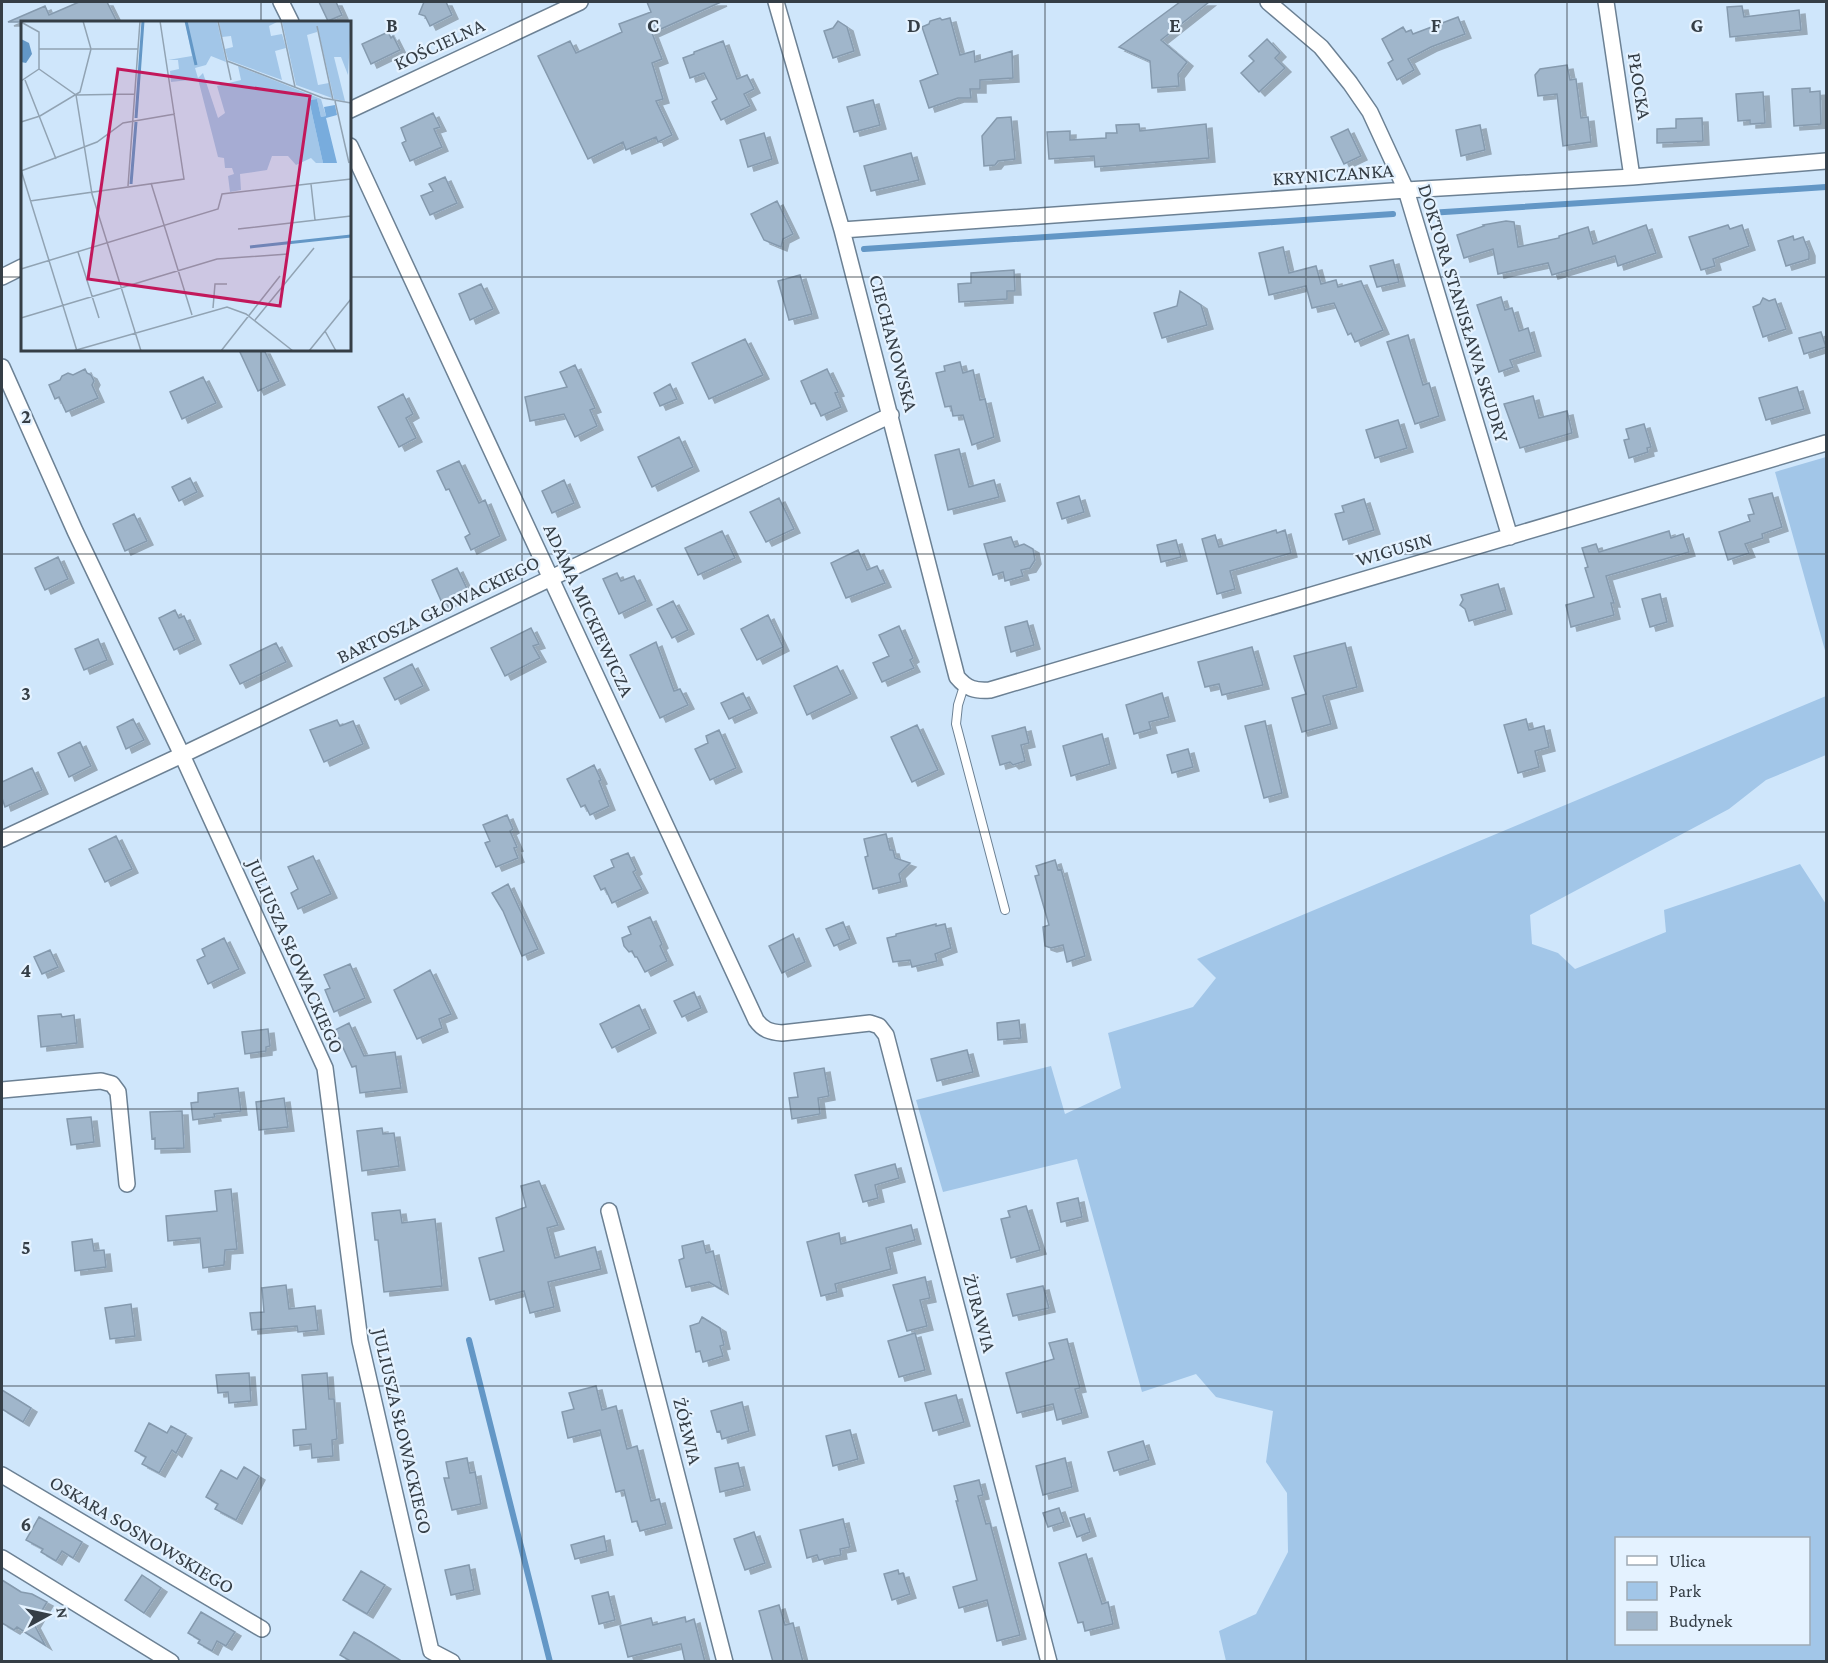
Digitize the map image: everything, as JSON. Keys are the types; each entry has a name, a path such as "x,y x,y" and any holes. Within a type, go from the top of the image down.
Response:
{"street":[{"path":"281,2 290,21"},
{"name":"KOŚCIELNA","path":"351,110 580,2"},
{"name":"CIECHANOWSKA","path":"776,2 842,230 957,676 968,688"},
{"name":"DOKTORA STANISŁAWA SKUDRY","path":"1268,2 1321,47 1350,83 1370,112 1406,190 1510,537"},
{"name":"PŁOCKA","path":"1606,2 1632,177"},
{"name":"ADAMA MICKIEWICZA","path":"351,148 756,1020 762,1028 772,1032 830,1028"},
{"name":"KRYNICZANKA","path":"842,230 1406,190 1632,177 1827,161"},
{"path":"2,277 21,268"},
{"name":"JULIUSZA SŁOWACKIEGO","path":"2,367 75,531 182,755 325,1068 360,1341 431,1651 452,1662"},
{"name":"BARTOSZA GŁOWACKIEGO","path":"2,839 891,415"},
{"name":"WIGUSIN","path":"968,688 990,690 1827,443"},
{"name":"ŻURAWIA","path":"830,1028 870,1023 879,1026 888,1041 1049,1662"},
{"path":"2,1090 101,1081 112,1084 118,1092 127,1184"},
{"name":"ŻÓŁWIA","path":"609,1212 725,1662"},
{"name":"OSKARA SOSNOWSKIEGO","path":"2,1475 262,1629"},
{"path":"2,1558 171,1662"}],"lane":[{"path":"968,688 957,705 956,724 1005,910"}],"green space":[{"path":"1826,457 1826,654 1775,472"},
{"path":"1826,696 1826,755 1766,780 1729,809 1530,915 1532,944 1558,953 1575,969 1666,932 1664,910 1800,864 1826,904 1826,1661 1226,1661 1219,1631 1256,1614 1288,1552 1287,1493 1266,1462 1273,1411 1216,1397 1196,1374 1142,1392 1077,1159 943,1192 916,1100 1051,1066 1065,1114 1121,1088 1108,1033 1193,1007 1216,978 1197,959"}],"building":[{"path":"79,2 107,2 116,21 8,22 45,6 49,15"},
{"path":"319,2 336,2 342,15 328,21"},
{"path":"424,2 446,2 452,15 430,26 425,16 419,14"},
{"path":"647,2 721,2 652,33 662,59 652,63 663,99 656,101 672,135 658,142 656,137 626,150 623,142 588,159 538,56 570,41 576,53 622,32 619,24 651,12"},
{"path":"1180,2 1209,2 1161,40 1187,62 1178,74 1179,86 1152,88 1150,61 1119,47"},
{"path":"1742,6 1744,17 1799,10 1801,30 1730,37 1727,7"},
{"path":"1458,17 1465,34 1408,59 1414,70 1397,80 1388,63 1393,60 1382,39 1403,27 1406,32 1411,30 1413,34"},
{"path":"940,18 942,20 950,18 960,55 974,51 975,62 1012,51 1013,78 980,80 980,89 970,89 971,98 958,98 929,108 920,81 938,74 922,27"},
{"path":"838,21 847,27 854,51 833,58 824,31 833,28"},
{"path":"388,32 391,38 393,36 400,50 371,64 362,44"},
{"path":"1267,39 1280,53 1275,58 1285,68 1259,92 1241,73 1254,61 1249,56"},
{"path":"723,41 737,79 747,75 754,89 744,94 750,106 721,120 712,102 717,99 704,73 690,78 683,58"},
{"path":"1567,65 1570,80 1576,79 1581,118 1588,117 1591,142 1563,146 1557,94 1538,96 1535,75 1540,69"},
{"path":"1810,88 1810,92 1820,91 1821,124 1794,126 1792,89"},
{"path":"1763,92 1765,123 1750,124 1750,120 1738,121 1736,94"},
{"path":"873,100 880,125 854,132 847,107"},
{"path":"433,113 440,127 434,129 442,147 410,161 402,143 406,141 401,128"},
{"path":"1011,117 1015,159 984,166 982,136 997,118"},
{"path":"1702,118 1703,141 1657,143 1657,129 1676,128 1676,119"},
{"path":"1139,124 1140,131 1206,124 1209,158 1095,167 1094,156 1049,159 1047,132 1070,131 1070,140 1106,138 1106,133 1117,133 1116,125"},
{"path":"1480,125 1485,150 1461,156 1456,130"},
{"path":"1348,129 1361,156 1344,164 1331,137"},
{"path":"764,133 772,159 748,167 740,140"},
{"path":"911,153 919,180 871,191 864,166"},
{"path":"445,177 457,203 430,215 421,196 433,191 429,184"},
{"path":"777,201 793,234 783,239 781,247 764,240 751,214"},
{"path":"1514,222 1518,247 1559,238 1559,236 1588,227 1593,244 1646,225 1656,253 1618,266 1615,256 1552,275 1548,263 1498,274 1493,249 1464,258 1457,235 1483,225"},
{"path":"1728,225 1730,229 1742,225 1749,246 1713,259 1715,266 1701,270 1689,237"},
{"path":"1793,236 1794,240 1803,237 1809,252 1809,259 1786,266 1778,241"},
{"path":"1283,247 1289,273 1316,266 1321,284 1336,280 1338,287 1361,281 1383,330 1355,342 1351,333 1348,335 1334,303 1312,308 1306,286 1269,295 1259,253"},
{"path":"1393,260 1399,282 1377,287 1370,266"},
{"path":"1014,270 1015,291 1007,291 1007,299 959,302 958,284 971,283 971,273"},
{"path":"800,275 812,314 789,320 778,281"},
{"path":"481,284 493,309 470,320 459,294"},
{"path":"1180,291 1201,305 1207,325 1162,338 1154,313 1177,306"},
{"path":"1501,297 1505,310 1512,308 1519,331 1528,328 1535,352 1510,360 1513,367 1499,372 1477,305"},
{"path":"1763,298 1769,301 1775,299 1786,329 1763,337 1753,307 1760,304"},
{"path":"1821,332 1826,347 1804,354 1799,338"},
{"path":"1408,335 1423,385 1429,383 1439,416 1415,424 1387,342"},
{"path":"745,339 763,375 709,399 692,363"},
{"path":"239,351 264,351 279,381 258,391"},
{"path":"960,362 963,373 973,370 980,400 985,399 994,437 972,445 963,415 953,416 951,406 945,407 936,373 945,371 944,366"},
{"path":"575,365 595,408 590,410 597,426 575,437 564,414 530,421 525,397 567,387 560,372"},
{"path":"85,369 94,381 92,385 98,398 66,412 59,397 55,399 49,385 68,373 73,375"},
{"path":"827,369 838,392 835,393 841,407 821,416 815,403 811,404 801,381"},
{"path":"203,377 216,403 182,419 170,392"},
{"path":"670,384 677,399 660,406 654,393"},
{"path":"1797,387 1804,409 1766,420 1759,398"},
{"path":"403,394 413,414 406,418 416,438 399,447 378,407"},
{"path":"1533,396 1539,418 1567,411 1572,433 1520,448 1504,404"},
{"path":"1398,420 1407,448 1375,458 1366,430"},
{"path":"1644,424 1651,447 1647,448 1648,452 1629,458 1624,440 1629,439 1626,429"},
{"path":"679,437 693,467 652,487 638,457"},
{"path":"959,449 969,487 994,480 999,497 948,510 935,455"},
{"path":"459,461 479,503 485,500 500,536 471,550 465,537 470,534 449,489 446,490 437,471"},
{"path":"190,478 197,492 179,501 172,487"},
{"path":"564,480 574,503 552,513 542,491"},
{"path":"1772,493 1782,527 1762,534 1763,538 1745,544 1749,553 1728,560 1719,532 1750,521 1748,515 1754,514 1749,499"},
{"path":"1079,496 1084,512 1062,519 1057,503"},
{"path":"779,498 794,529 766,542 750,512"},
{"path":"1364,499 1374,530 1343,540 1335,514 1344,512 1342,506"},
{"path":"134,514 147,541 125,551 113,524"},
{"path":"1276,530 1277,533 1285,530 1291,553 1230,571 1235,589 1217,594 1202,539 1215,535 1219,547"},
{"path":"722,531 735,558 698,575 685,548"},
{"path":"1669,531 1671,538 1683,534 1689,552 1606,576 1614,603 1611,603 1614,615 1571,627 1566,605 1594,597 1585,568 1588,567 1582,548 1596,544 1599,552"},
{"path":"1011,537 1015,547 1024,544 1033,549 1035,560 1030,568 1021,570 1023,576 1005,581 1003,572 993,575 984,544"},
{"path":"1176,540 1181,557 1161,562 1157,545"},
{"path":"858,550 867,570 877,566 885,583 846,598 831,563"},
{"path":"58,557 68,579 45,590 35,568"},
{"path":"457,568 469,593 443,605 432,580"},
{"path":"617,573 621,581 634,576 646,601 619,614 603,579"},
{"path":"1498,584 1506,610 1469,621 1465,609 1460,605 1463,600 1461,595"},
{"path":"1660,594 1667,622 1650,627 1642,599"},
{"path":"673,601 688,630 672,638 657,609"},
{"path":"175,610 179,618 184,616 195,640 174,650 159,618"},
{"path":"768,615 783,647 757,660 741,629"},
{"path":"1027,621 1034,645 1011,652 1005,627"},
{"path":"899,626 913,658 910,660 914,668 882,682 873,663 889,656 879,635"},
{"path":"531,628 539,644 533,646 540,658 505,676 491,648"},
{"path":"98,639 107,660 84,670 75,649"},
{"path":"656,642 674,691 680,689 688,705 660,718 630,655"},
{"path":"276,643 286,662 240,684 230,665"},
{"path":"1345,643 1357,687 1323,696 1331,724 1302,732 1292,698 1306,694 1294,656"},
{"path":"1252,647 1263,685 1222,695 1219,684 1205,687 1198,662"},
{"path":"412,664 423,686 395,700 384,678"},
{"path":"837,666 851,694 807,715 794,686"},
{"path":"743,693 751,709 729,719 721,703"},
{"path":"1162,693 1169,717 1149,722 1151,729 1134,734 1126,705"},
{"path":"133,719 144,740 126,749 117,727"},
{"path":"1526,719 1529,730 1544,726 1549,747 1535,751 1539,767 1518,773 1504,725"},
{"path":"337,720 340,726 353,721 363,744 324,762 310,730"},
{"path":"1265,721 1282,793 1264,798 1245,726"},
{"path":"917,725 938,770 912,782 891,737"},
{"path":"1025,727 1029,743 1021,745 1025,761 1013,765 1010,762 1000,765 992,736"},
{"path":"719,730 736,768 710,780 695,749 708,743 706,736"},
{"path":"1102,734 1110,764 1071,776 1063,746"},
{"path":"80,742 91,766 69,777 58,753"},
{"path":"1188,749 1193,767 1172,773 1167,755"},
{"path":"594,765 609,806 590,815 585,805 581,807 567,779"},
{"path":"32,768 42,790 5,807 2,798 2,782"},
{"path":"507,815 513,829 510,831 517,847 514,848 518,858 496,867 485,843 490,841 483,825"},
{"path":"886,834 890,850 893,850 895,858 910,863 899,874 901,882 873,889 865,857 868,856 864,839"},
{"path":"116,836 132,869 105,882 89,849"},
{"path":"628,853 636,870 633,872 642,889 612,903 605,888 601,890 594,876 614,867 611,860"},
{"path":"313,856 331,894 298,909 291,893 298,889 288,867"},
{"path":"1055,860 1058,870 1061,869 1085,956 1067,962 1063,945 1051,948 1045,946 1043,927 1049,925 1035,876 1039,875 1036,866"},
{"path":"508,884 538,949 522,956 503,911 492,893"},
{"path":"650,917 667,961 645,972 637,957 624,946 622,938 631,934 628,927"},
{"path":"843,922 850,939 834,946 826,929"},
{"path":"936,924 936,926 945,924 951,948 935,954 937,961 912,967 910,960 893,962 887,938"},
{"path":"793,934 805,962 782,973 769,946"},
{"path":"224,938 239,969 208,984 197,960 205,956 202,949"},
{"path":"50,950 58,967 42,974 34,957"},
{"path":"350,964 365,998 334,1012 325,990 330,988 324,975"},
{"path":"430,970 451,1014 439,1019 442,1028 417,1039 394,990"},
{"path":"694,992 701,1008 682,1017 674,1001"},
{"path":"639,1005 650,1029 612,1048 600,1024"},
{"path":"61,1014 62,1017 74,1015 77,1043 41,1047 38,1016"},
{"path":"1019,1020 1021,1038 998,1040 997,1023"},
{"path":"349,1023 364,1056 395,1052 401,1088 360,1093 356,1066 352,1067 335,1030"},
{"path":"268,1029 270,1046 266,1047 266,1051 245,1054 242,1032"},
{"path":"967,1050 973,1072 937,1081 931,1059"},
{"path":"824,1068 829,1096 818,1098 820,1114 792,1119 789,1098 798,1097 794,1073"},
{"path":"238,1088 241,1111 214,1114 215,1117 193,1120 191,1103 198,1102 198,1093"},
{"path":"284,1098 288,1127 259,1130 256,1102"},
{"path":"182,1111 184,1148 155,1149 150,1112"},
{"path":"91,1117 94,1142 71,1145 67,1119"},
{"path":"382,1128 383,1134 394,1133 399,1166 362,1171 357,1131"},
{"path":"895,1164 899,1178 875,1185 878,1198 863,1202 855,1175"},
{"path":"539,1181 558,1225 547,1228 555,1258 595,1247 601,1269 548,1282 554,1307 530,1313 524,1291 490,1300 479,1258 504,1251 496,1218 526,1207 521,1186"},
{"path":"231,1189 237,1249 225,1250 224,1265 203,1268 200,1238 168,1241 166,1216 217,1211 215,1191"},
{"path":"1078,1198 1082,1217 1061,1222 1057,1203"},
{"path":"1026,1206 1040,1250 1011,1258 1001,1219 1010,1217 1008,1211"},
{"path":"400,1210 402,1223 435,1219 442,1286 384,1292 378,1240 375,1240 372,1213"},
{"path":"911,1225 915,1240 886,1248 891,1269 835,1284 837,1292 821,1296 807,1242 839,1233 841,1244"},
{"path":"92,1239 94,1251 104,1250 106,1267 75,1271 72,1242"},
{"path":"703,1241 706,1253 713,1251 722,1290 709,1282 686,1287 679,1260 684,1258 682,1246"},
{"path":"925,1277 930,1298 920,1300 927,1326 907,1331 893,1285"},
{"path":"286,1285 289,1309 315,1306 318,1330 298,1332 297,1326 252,1330 250,1313 264,1312 262,1288"},
{"path":"1043,1286 1049,1308 1013,1316 1007,1294"},
{"path":"131,1304 135,1336 110,1339 105,1308"},
{"path":"702,1317 720,1328 724,1345 720,1346 723,1356 703,1362 700,1351 696,1352 690,1326 699,1323"},
{"path":"915,1333 925,1370 899,1377 888,1341"},
{"path":"1067,1339 1080,1388 1075,1389 1082,1413 1057,1420 1053,1404 1017,1413 1006,1373 1054,1359 1049,1343"},
{"path":"249,1373 251,1401 229,1403 228,1392 218,1393 216,1375"},
{"path":"327,1373 329,1399 334,1399 337,1439 332,1440 333,1456 312,1458 311,1444 294,1446 293,1430 306,1429 302,1375"},
{"path":"596,1386 602,1410 616,1406 627,1449 637,1446 651,1501 659,1499 666,1524 640,1531 637,1521 632,1522 624,1490 616,1492 600,1430 568,1438 562,1412 574,1409 569,1393"},
{"path":"2,1390 31,1408 23,1422 2,1409"},
{"path":"956,1395 964,1422 933,1431 925,1403"},
{"path":"742,1402 749,1431 722,1439 720,1431 717,1432 711,1411"},
{"path":"149,1423 167,1433 171,1426 186,1434 176,1453 172,1450 159,1473 142,1464 146,1457 135,1451"},
{"path":"850,1430 858,1459 833,1466 826,1436"},
{"path":"1143,1441 1149,1460 1114,1471 1108,1452"},
{"path":"467,1458 470,1473 475,1472 481,1504 452,1510 444,1478 449,1478 446,1462"},
{"path":"1065,1458 1072,1487 1043,1495 1036,1466"},
{"path":"738,1463 744,1486 720,1492 715,1468"},
{"path":"244,1467 259,1476 236,1520 215,1509 218,1504 206,1497 221,1470 237,1479"},
{"path":"979,1480 983,1495 978,1496 986,1524 990,1523 1020,1635 997,1641 987,1600 959,1608 953,1587 977,1580 954,1486"},
{"path":"1059,1508 1064,1522 1048,1527 1043,1513"},
{"path":"1084,1514 1090,1532 1077,1537 1070,1518"},
{"path":"39,1517 82,1542 73,1558 62,1551 56,1561 41,1552 43,1549 26,1540"},
{"path":"843,1519 850,1547 840,1549 841,1555 819,1560 817,1555 807,1558 800,1530"},
{"path":"754,1532 765,1563 745,1570 734,1539"},
{"path":"604,1536 607,1551 575,1559 571,1545"},
{"path":"1086,1554 1102,1604 1108,1602 1113,1624 1085,1631 1083,1622 1078,1623 1059,1563"},
{"path":"469,1565 474,1590 451,1595 445,1570"},
{"path":"898,1570 899,1574 903,1573 910,1594 892,1600 884,1574"},
{"path":"361,1571 385,1585 367,1614 343,1600"},
{"path":"142,1575 161,1588 144,1613 125,1600"},
{"path":"2,1580 21,1592 32,1594 47,1602 34,1624 45,1645 17,1627 14,1630 2,1623"},
{"path":"608,1592 615,1620 599,1624 592,1596"},
{"path":"779,1605 785,1625 793,1623 803,1662 773,1662 759,1611"},
{"path":"201,1612 235,1632 226,1646 217,1641 212,1651 198,1643 200,1640 188,1633"},
{"path":"685,1617 686,1622 694,1619 705,1662 685,1662 681,1644 628,1657 620,1626 651,1618 653,1625"},
{"path":"354,1632 403,1662 352,1662 340,1655"}],"waterway":[{"path":"1429,213 1826,187"},
{"path":"864,249 1393,214"},
{"path":"469,1340 550,1662"}]}
